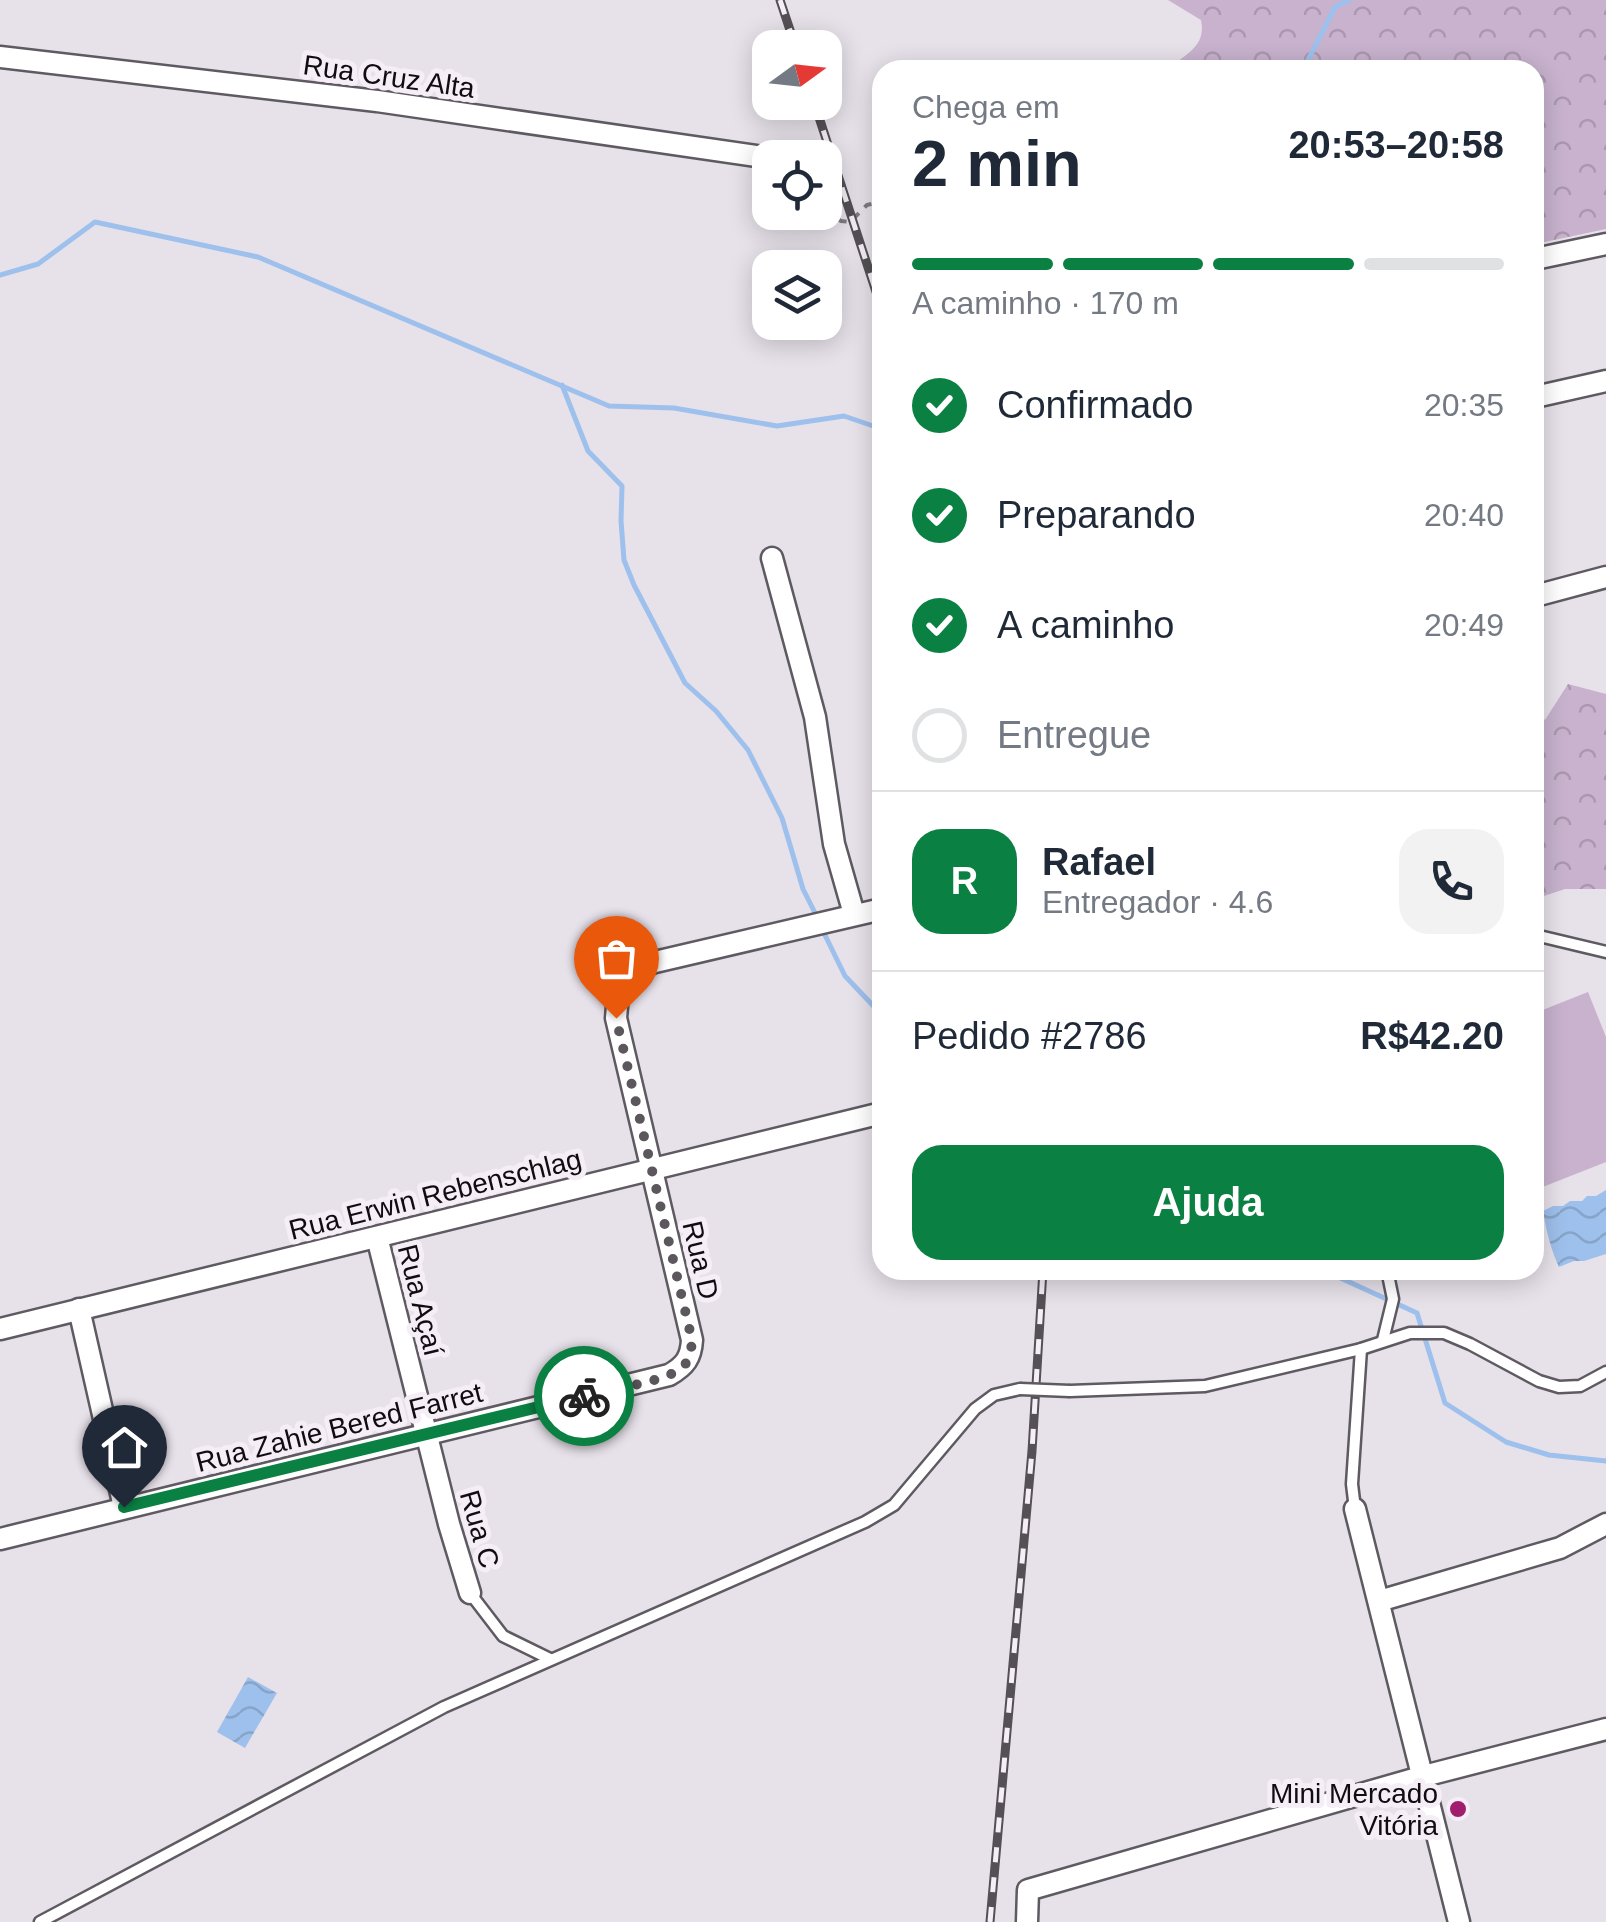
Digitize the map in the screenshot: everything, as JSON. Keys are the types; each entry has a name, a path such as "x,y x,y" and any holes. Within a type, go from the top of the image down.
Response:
{"street":[{"name":"Rua Cruz Alta","path":"0,56 358,99 752,155"},
{"path":"1544,257 1606,244"},
{"path":"1544,395 1606,381"},
{"path":"772,558 815,717 834,844 854,914 872,911"},
{"path":"1544,594 1606,577"},
{"name":"Rua D","path":"687,1362 692,1340 616,1018 619,984 635,970 655,962 854,914"},
{"name":"Rua Erwin Rebenschlag","path":"0,1329 872,1115"},
{"name":"Rua Açaí","path":"377,1237 426,1435"},
{"path":"78,1309 124,1507"},
{"name":"Rua Zahie Bered Farret","path":"0,1539 669,1375 687,1362"},
{"name":"Rua C","path":"426,1435 470,1594"},
{"path":"1355,1509 1459,1922"},
{"path":"1379,1601 1560,1548 1606,1524"},
{"path":"1026,1922 1028,1890 1424,1776 1606,1730"}],"lane":[{"path":"1544,937 1606,952"},
{"path":"1383,1340 1393,1299 1390,1280"},
{"path":"40,1922 444,1707 865,1522 894,1505 975,1409 994,1395 1020,1389 1205,1386 1361,1349 1410,1333 1444,1333 1559,1387 1580,1386 1606,1372"},
{"path":"1355,1509 1352,1484 1361,1349"},
{"name":"Rua C","path":"470,1594 503,1636 550,1659"}],"path":[{"path":"842,222 850,222 872,204"}],"green space":[{"path":"1168,0 1606,0 1606,229 1544,242 1544,60 1179,60 1199,42 1201,20"},
{"path":"1568,684 1606,694 1606,889 1565,889 1544,896 1545,720"},
{"path":"1588,992 1606,1037 1606,1162 1544,1186 1544,1009"}],"water":[{"path":"1606,1190 1606,1254 1559,1267 1544,1210"},
{"path":"248,1677 277,1693 245,1748 217,1732"}],"waterway":[{"path":"1308,60 1335,7 1349,0"},
{"path":"0,275 38,264 95,222 258,257 609,406 674,408 777,426 844,416 872,426"},
{"path":"562,385 588,451 622,486 624,560 634,585 685,683 716,711 748,750 782,818 803,889 818,919"},
{"path":"822,929 845,976 872,1004"},
{"path":"1345,1280 1417,1313 1445,1403 1506,1442 1549,1455 1606,1461"}],"railway":[{"path":"780,0 790,30"},
{"path":"820,120 872,279"},
{"path":"990,1922 1032,1451 1042,1280"}],"way so far":[{"path":"584,1396 669,1375 687,1362 691,1352 692,1340 616,1018"}],"place":[{"name":"Mini Mercado Vitória","path":"1458,1809"}],"route":[{"path":"124,1507 584,1396"}]}
